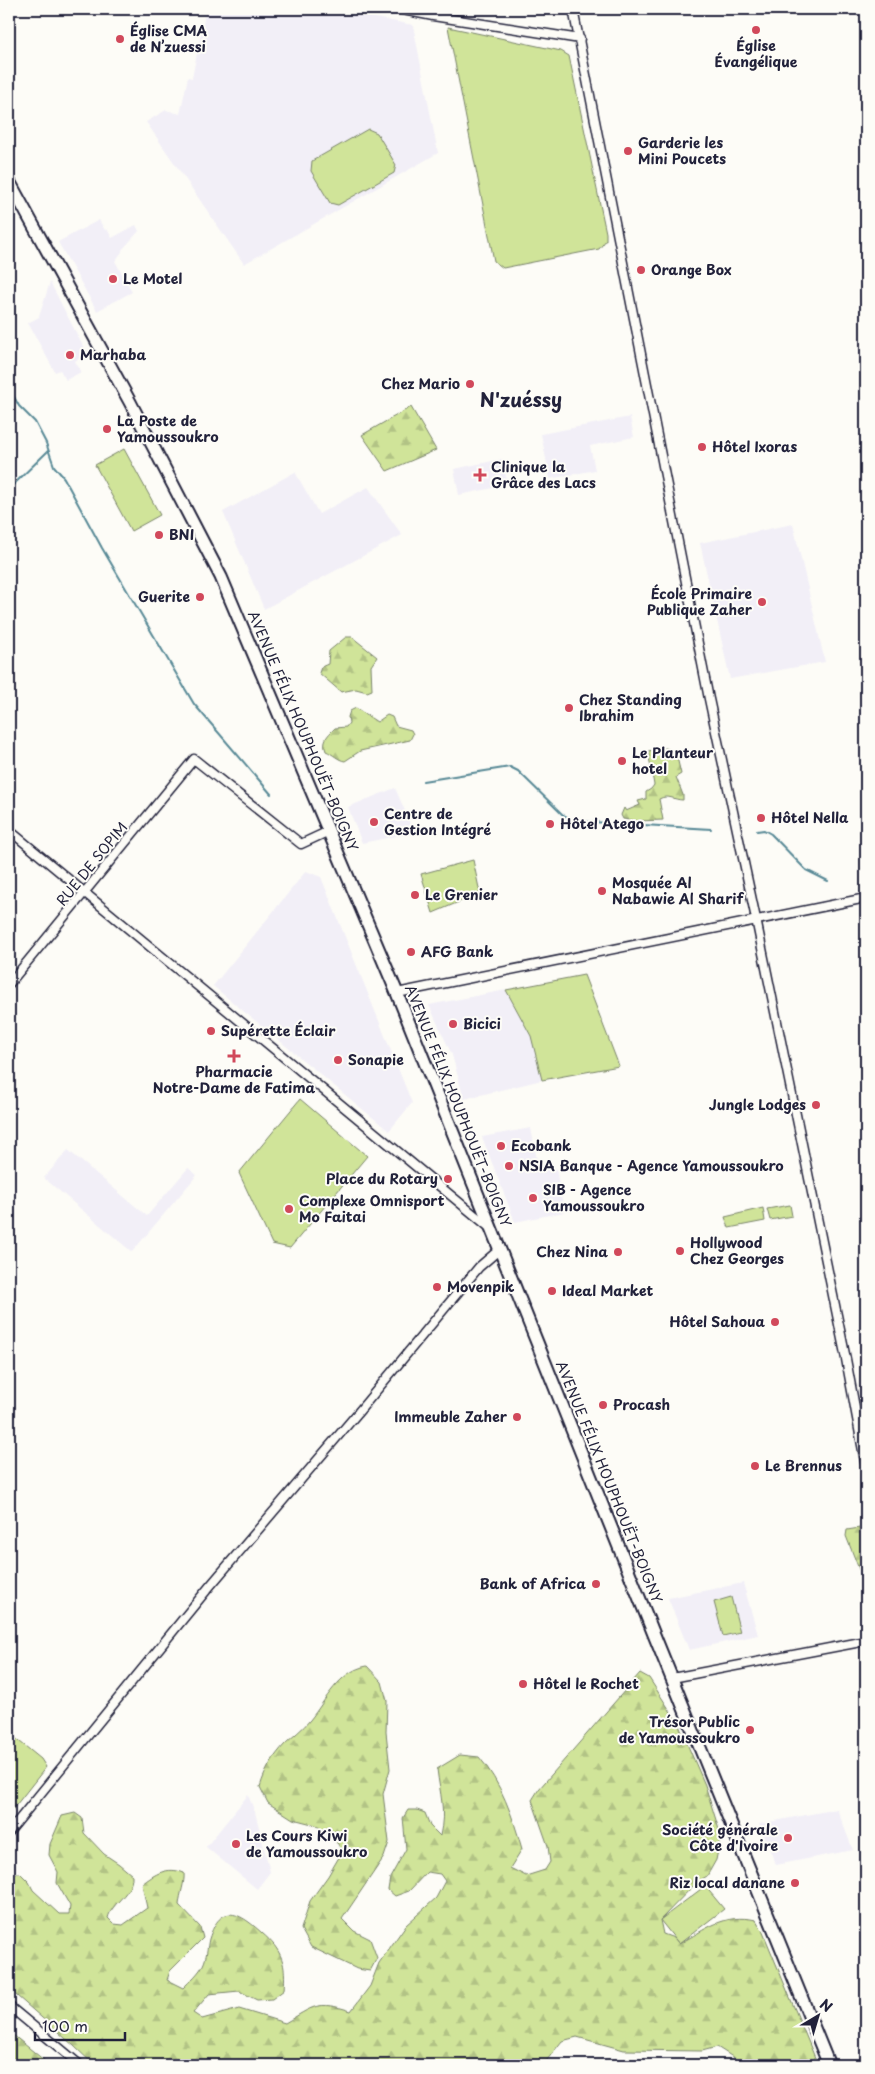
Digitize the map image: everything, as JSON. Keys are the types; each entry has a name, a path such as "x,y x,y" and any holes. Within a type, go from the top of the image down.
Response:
{"highway":[{"name":"AVENUE FÉLIX HOUPHOUËT-BOIGNY","path":"9,181 134,410 217,568 397,993 672,1678 830,2065"}],"street":[{"path":"398,9 443,18 580,39"},
{"path":"573,9 709,699 756,919 866,1467"},
{"name":"RUE DE SOPIM","path":"9,984 194,759 301,844 329,831"},
{"path":"9,830 491,1228"},
{"path":"397,993 866,898"},
{"path":"9,1832 210,1586 479,1267 500,1249"},
{"path":"672,1678 866,1641"},
{"path":"9,2006 80,2065"}],"shaded area":[{"path":"206,9 328,9 413,25 438,153 244,264 146,122 166,110 180,114 188,77 192,78"},
{"path":"99,220 112,238 136,225 139,231 115,261 132,292 97,311 58,242"},
{"path":"50,282 87,354 75,361 81,372 66,380 60,370 55,372 28,323 39,317"},
{"path":"630,417 634,437 590,446 595,470 550,479 541,434"},
{"name":"Clinique la Grâce des Lacs","path":"502,459 508,485 459,495 454,469"},
{"path":"295,472 319,514 368,487 402,535 264,609 223,512"},
{"name":"École Primaire Publique Zaher","path":"793,524 825,662 730,679 700,543"},
{"path":"395,788 409,820 412,833 362,843 348,807"},
{"path":"306,871 321,877 412,1103 389,1131 213,986"},
{"path":"506,990 531,1036 542,1080 464,1099 452,1055 429,1005"},
{"path":"531,1128 539,1171 556,1168 564,1212 515,1222 482,1137"},
{"path":"68,1150 147,1216 188,1168 197,1175 132,1252 44,1178"},
{"path":"743,1583 758,1635 689,1650 668,1598"},
{"name":"Les Cours Kiwi de Yamoussoukro","path":"248,1795 255,1812 270,1872 257,1889 206,1847"},
{"path":"837,1809 853,1850 776,1865 759,1824"}],"green space":[{"path":"448,27 561,51 569,56 606,233 606,240 599,249 503,268 494,261"},
{"path":"368,129 377,133 396,165 394,173 338,205 330,203 311,171 312,161"},
{"path":"411,407 436,450 387,471 362,435"},
{"path":"124,449 160,515 131,531 95,465"},
{"path":"346,637 352,637 377,657 371,666 372,690 367,692 356,689 341,692 319,673 321,667 328,664 329,651"},
{"path":"356,708 377,722 387,715 392,717 396,726 411,730 413,734 410,740 360,751 345,761 326,751 325,741 328,736 335,728 346,727 349,723 350,711"},
{"path":"666,748 676,753 681,774 676,777 683,800 668,797 659,799 663,820 637,821 623,819 621,815 624,808 626,811 640,805 638,801 646,799 646,792 654,785 648,751"},
{"path":"473,860 480,893 433,913 421,874"},
{"path":"584,975 619,1066 542,1080 531,1036 506,990"},
{"name":"Complexe Omnisport Mo Faitai","path":"300,1099 367,1156 290,1248 272,1244 239,1173"},
{"path":"790,1205 792,1216 770,1220 767,1209"},
{"path":"763,1208 765,1221 729,1228 725,1217"},
{"path":"866,1527 866,1587 846,1536 847,1530"},
{"path":"731,1597 740,1632 723,1636 714,1602"},
{"path":"367,1666 382,1682 387,1701 386,1732 390,1769 383,1794 389,1842 384,1857 342,1919 354,1931 370,1939 377,1958 370,1971 357,1969 311,1947 301,1929 310,1901 342,1852 338,1844 316,1825 293,1819 268,1803 260,1787 267,1769 277,1754 307,1723 334,1687 349,1674"},
{"path":"640,1673 649,1678 678,1723 705,1785 721,1836 716,1860 707,1876 696,1883 660,1920 663,1934 674,1938 679,1944 707,1928 725,1921 745,1918 756,1920 762,1930 818,2065 740,2065 739,2061 717,2047 702,2051 624,2050 577,2037 562,2041 543,2065 94,2065 9,1989 9,1891 12,1887 11,1879 16,1873 20,1873 29,1882 33,1890 59,1914 69,1914 70,1906 57,1883 58,1872 49,1855 50,1844 62,1816 75,1813 82,1818 84,1833 104,1854 132,1875 126,1893 110,1912 108,1918 114,1924 123,1925 147,1908 142,1884 147,1880 162,1872 172,1870 184,1873 179,1905 200,1927 203,1938 170,1971 167,1980 183,1988 197,1974 204,1962 209,1939 214,1927 219,1919 225,1915 232,1914 246,1920 269,1940 279,1952 283,1965 284,1990 272,1999 257,2000 239,1991 209,1994 193,2013 202,2019 239,2009 285,2023 316,2006 330,2006 351,2011 370,1986 379,1963 406,1925 436,1898 445,1881 440,1874 427,1872 409,1891 395,1896 388,1890 390,1878 406,1849 403,1818 408,1810 417,1810 425,1813 430,1826 440,1836 442,1802 437,1769 460,1755 479,1757 494,1777 500,1789 515,1825 522,1849 510,1868 526,1876 545,1870 550,1862 548,1846 532,1800 539,1789"},
{"path":"9,1733 41,1759 46,1767 9,1814"},
{"path":"705,1886 724,1909 679,1944 660,1920"},
{"path":"9,2034 13,2035 50,2065 9,2065"}],"waterway":[{"path":"9,388 19,406 35,422 46,443 54,466 64,478 102,548 194,704 271,794"},
{"path":"9,489 48,451"},
{"path":"423,781 510,767 518,771 563,815 575,821 711,829"},
{"path":"757,831 764,830 771,834 806,870 828,881"}],"place":[{"name":"Église Évangélique","path":"756,30"},
{"name":"Église CMA de N’zuessi","path":"120,39"},
{"name":"Garderie les Mini Poucets","path":"628,151"},
{"name":"Orange Box","path":"641,270"},
{"name":"Le Motel","path":"113,279"},
{"name":"Marhaba","path":"70,355"},
{"name":"Chez Mario","path":"470,384"},
{"name":"La Poste de Yamoussoukro","path":"107,429"},
{"name":"Hôtel Ixoras","path":"702,447"},
{"name":"Clinique la Grâce des Lacs","path":"480,475"},
{"name":"BNI","path":"159,535"},
{"name":"Guerite","path":"200,597"},
{"name":"École Primaire Publique Zaher","path":"762,602"},
{"name":"Chez Standing Ibrahim","path":"569,708"},
{"name":"Le Planteur hotel","path":"622,761"},
{"name":"Hôtel Nella","path":"761,818"},
{"name":"Centre de Gestion Intégré","path":"374,822"},
{"name":"Hôtel Atego","path":"550,824"},
{"name":"Mosquée Al Nabawie Al Sharif","path":"602,891"},
{"name":"Le Grenier","path":"415,895"},
{"name":"AFG Bank","path":"411,952"},
{"name":"Bicici","path":"453,1024"},
{"name":"Supérette Éclair","path":"211,1031"},
{"name":"Pharmacie Notre-Dame de Fatima","path":"234,1056"},
{"name":"Sonapie","path":"338,1060"},
{"name":"Jungle Lodges","path":"816,1105"},
{"name":"Ecobank","path":"501,1146"},
{"name":"NSIA Banque - Agence Yamoussoukro","path":"509,1166"},
{"name":"Place du Rotary","path":"448,1179"},
{"name":"SIB - Agence Yamoussoukro","path":"533,1198"},
{"name":"Complexe Omnisport Mo Faitai","path":"289,1209"},
{"name":"Hollywood Chez Georges","path":"680,1251"},
{"name":"Chez Nina","path":"618,1252"},
{"name":"Movenpik","path":"437,1287"},
{"name":"Ideal Market","path":"552,1291"},
{"name":"Hôtel Sahoua","path":"775,1322"},
{"name":"Procash","path":"603,1405"},
{"name":"Immeuble Zaher","path":"517,1417"},
{"name":"Le Brennus","path":"755,1466"},
{"name":"Bank of Africa","path":"596,1584"},
{"name":"Hôtel le Rochet","path":"523,1684"},
{"name":"Trésor Public de Yamoussoukro","path":"750,1730"},
{"name":"Société générale Côte d'Ivoire","path":"788,1838"},
{"name":"Les Cours Kiwi de Yamoussoukro","path":"236,1844"},
{"name":"Riz local danane","path":"795,1883"}],"district":[{"name":"N'zuéssy","path":"521,400"}]}
